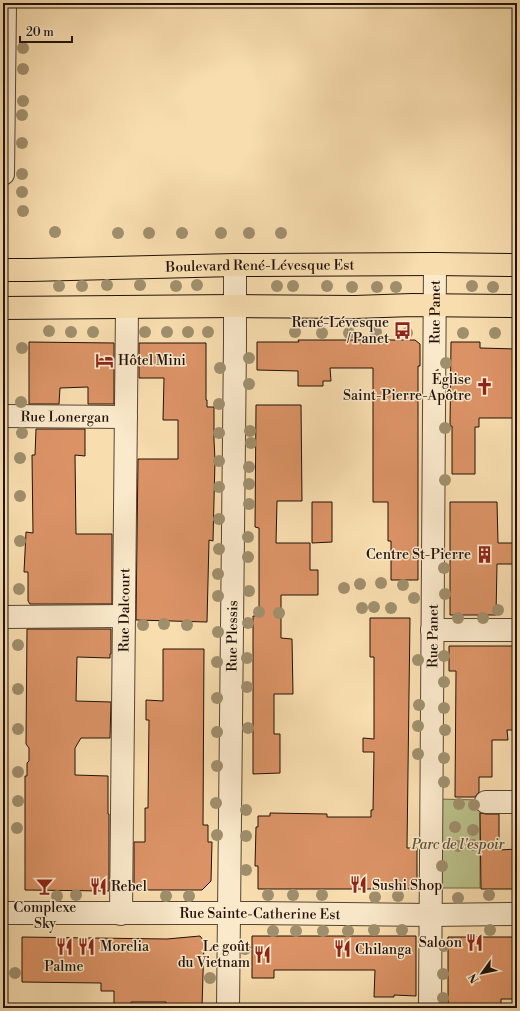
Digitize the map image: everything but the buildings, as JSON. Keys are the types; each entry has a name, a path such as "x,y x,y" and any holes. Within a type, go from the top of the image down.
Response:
{"main road":[{"name":"Boulevard René-Lévesque Est","path":"3,270 235,265 517,265"},
{"path":"3,308 235,306 355,307 412,305 517,306"}],"street":[{"path":"3,174 5,3"},
{"name":"Rue Panet","path":"430,1008 435,264"},
{"name":"Rue Plessis","path":"228,1008 235,265"},
{"name":"Rue Dalcourt","path":"121,914 127,307"},
{"name":"Rue Lonergan","path":"3,416 126,417"},
{"path":"3,617 124,616"},
{"path":"432,630 517,630"},
{"path":"486,802 517,802"},
{"name":"Rue Sainte-Catherine Est","path":"3,913 517,914"}],"green space":[{"name":"Parc de l'espoir","path":"437,799 480,800 480,888 435,888"}],"place":[{"name":"René-Lévesque / Panet","path":"402,330"},
{"name":"Hôtel Mini","path":"105,360"},
{"name":"Église Saint-Pierre-Apôtre","path":"484,387"},
{"name":"Centre St-Pierre","path":"484,554"},
{"name":"Sushi Shop","path":"359,885"},
{"name":"Rebel","path":"98,886"},
{"name":"Complexe Sky","path":"45,887"},
{"name":"Saloon","path":"475,942"},
{"name":"Palme","path":"64,946"},
{"name":"Morelia","path":"87,946"},
{"name":"Chilanga","path":"342,949"},
{"name":"Le goût du Vietnam","path":"263,954"}]}
